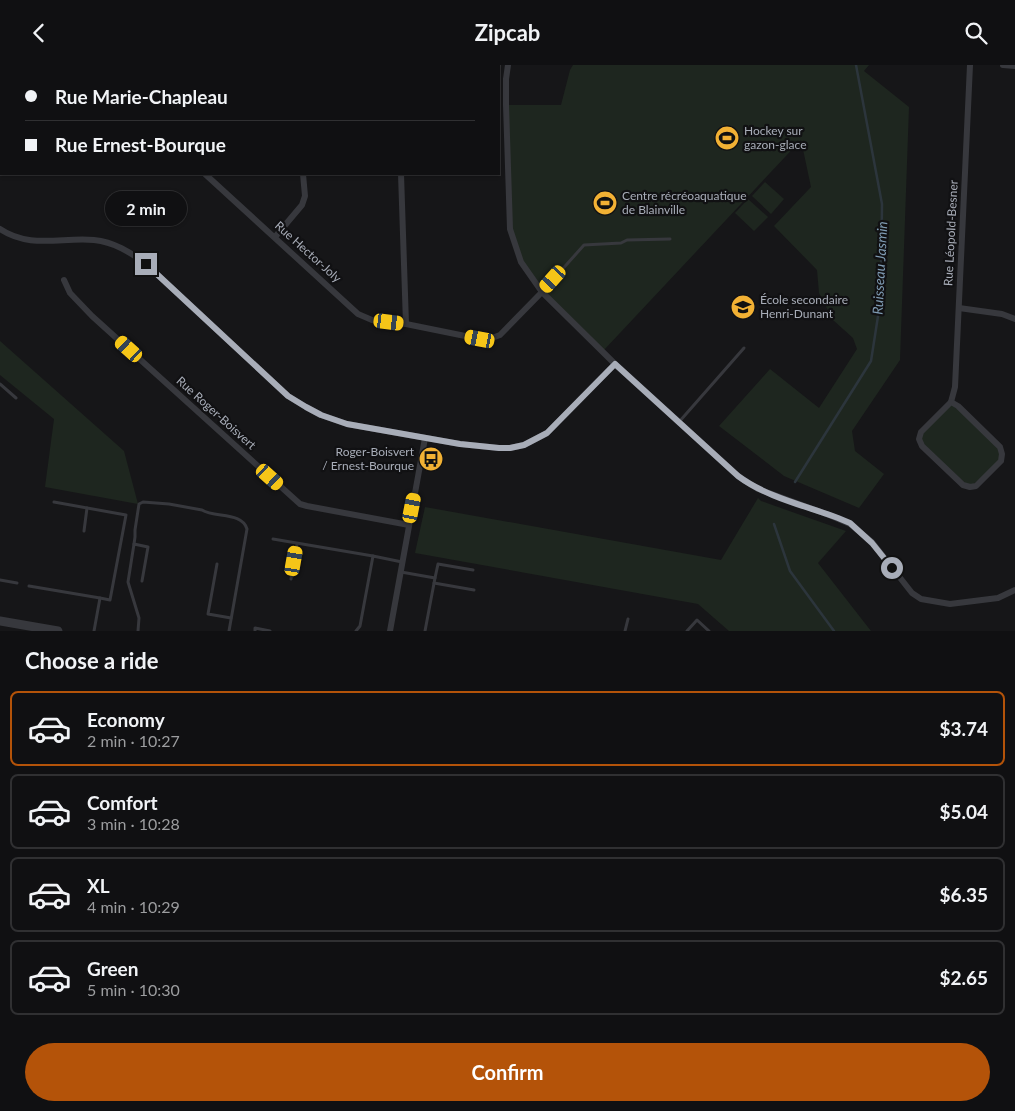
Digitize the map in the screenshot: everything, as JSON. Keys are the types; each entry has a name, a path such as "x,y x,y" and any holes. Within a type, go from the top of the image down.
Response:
{"street":[{"path":"508,65 506,105 510,229 521,262 542,292 615,364 738,476 752,487 850,523 872,543 912,593 921,599 950,603 998,598 1015,589"},
{"name":"Rue Léopold-Besner","path":"950,402 955,387 970,65"},
{"path":"1003,65 1015,66"},
{"name":"Rue Hector-Joly","path":"206,175 358,314 372,320 406,324 480,339 492,339 500,335 542,292"},
{"path":"275,237 302,205 305,196 303,175"},
{"path":"401,175 406,324"},
{"path":"0,229 14,237 27,240 94,240 121,247 146,264 279,388 301,405 338,422 425,438 510,448 524,445 547,433 615,364"},
{"name":"Rue Roger-Boisvert","path":"64,280 70,293 92,316 300,503 307,506 409,525"},
{"path":"959,308 1002,314 1015,319"},
{"path":"950,402 958,406 1000,447 1001,461 976,486 963,485 922,446 919,439 921,432 950,402"},
{"path":"390,631 425,438"},
{"path":"0,621 19,627 58,631"}],"lane":[{"path":"542,292 584,245 620,243 627,240 670,239"},
{"path":"679,422 744,348"},
{"path":"0,384 16,399"},
{"path":"29,586 110,600 126,515 54,502"},
{"path":"138,631 139,618 128,582 136,537 135,530 139,504 143,502 169,504 202,510 206,513 234,518 246,525 247,529 229,631"},
{"path":"84,531 87,508"},
{"path":"273,539 402,562"},
{"path":"134,544 148,547 142,581"},
{"path":"291,579 297,544"},
{"path":"356,631 360,626 374,556"},
{"path":"425,631 438,564 473,571"},
{"path":"217,565 208,613 231,618"},
{"path":"400,572 474,590"},
{"path":"0,580 17,583"},
{"path":"94,631 100,598"},
{"path":"625,631 628,619"},
{"path":"687,631 697,620 709,631"},
{"path":"255,631 255,628 270,631"}],"shaded area":[{"path":"573,65 869,65 864,71 909,107 900,360 852,431 855,451 884,474 859,508 784,476 719,426 770,369 819,408 857,349 853,338 833,320 819,293 817,270 774,226 811,187 801,140 604,350 542,291 523,263 510,232 507,105 561,105"},
{"path":"765,182 784,199 771,214 752,196"},
{"path":"748,199 768,217 754,231 735,213"},
{"path":"0,341 124,451 138,504 45,487 54,419 0,375"},
{"path":"951,402 1000,447 1001,461 970,487 922,446 921,432"},
{"path":"758,498 761,501 846,531 818,563 871,631 729,631 698,604 415,553 425,507 721,560"}],"waterway":[{"name":"Ruisseau Jasmin","path":"795,482 871,361 881,297 882,204 856,65"},
{"name":"Ruisseau Jasmin","path":"774,524 790,571 834,631"}],"place":[{"name":"Hockey sur gazon-glace","path":"727,138"},
{"name":"Centre récréoaquatique de Blainville","path":"605,203"},
{"name":"École secondaire Henri-Dunant","path":"743,307"},
{"name":"Roger-Boisvert / Ernest-Bourque","path":"431,459"}],"route":[{"path":"146,264 288,396 329,419 347,424 460,444 499,448 524,445 547,433 615,364 752,487 850,523 872,543 892,568"}]}
